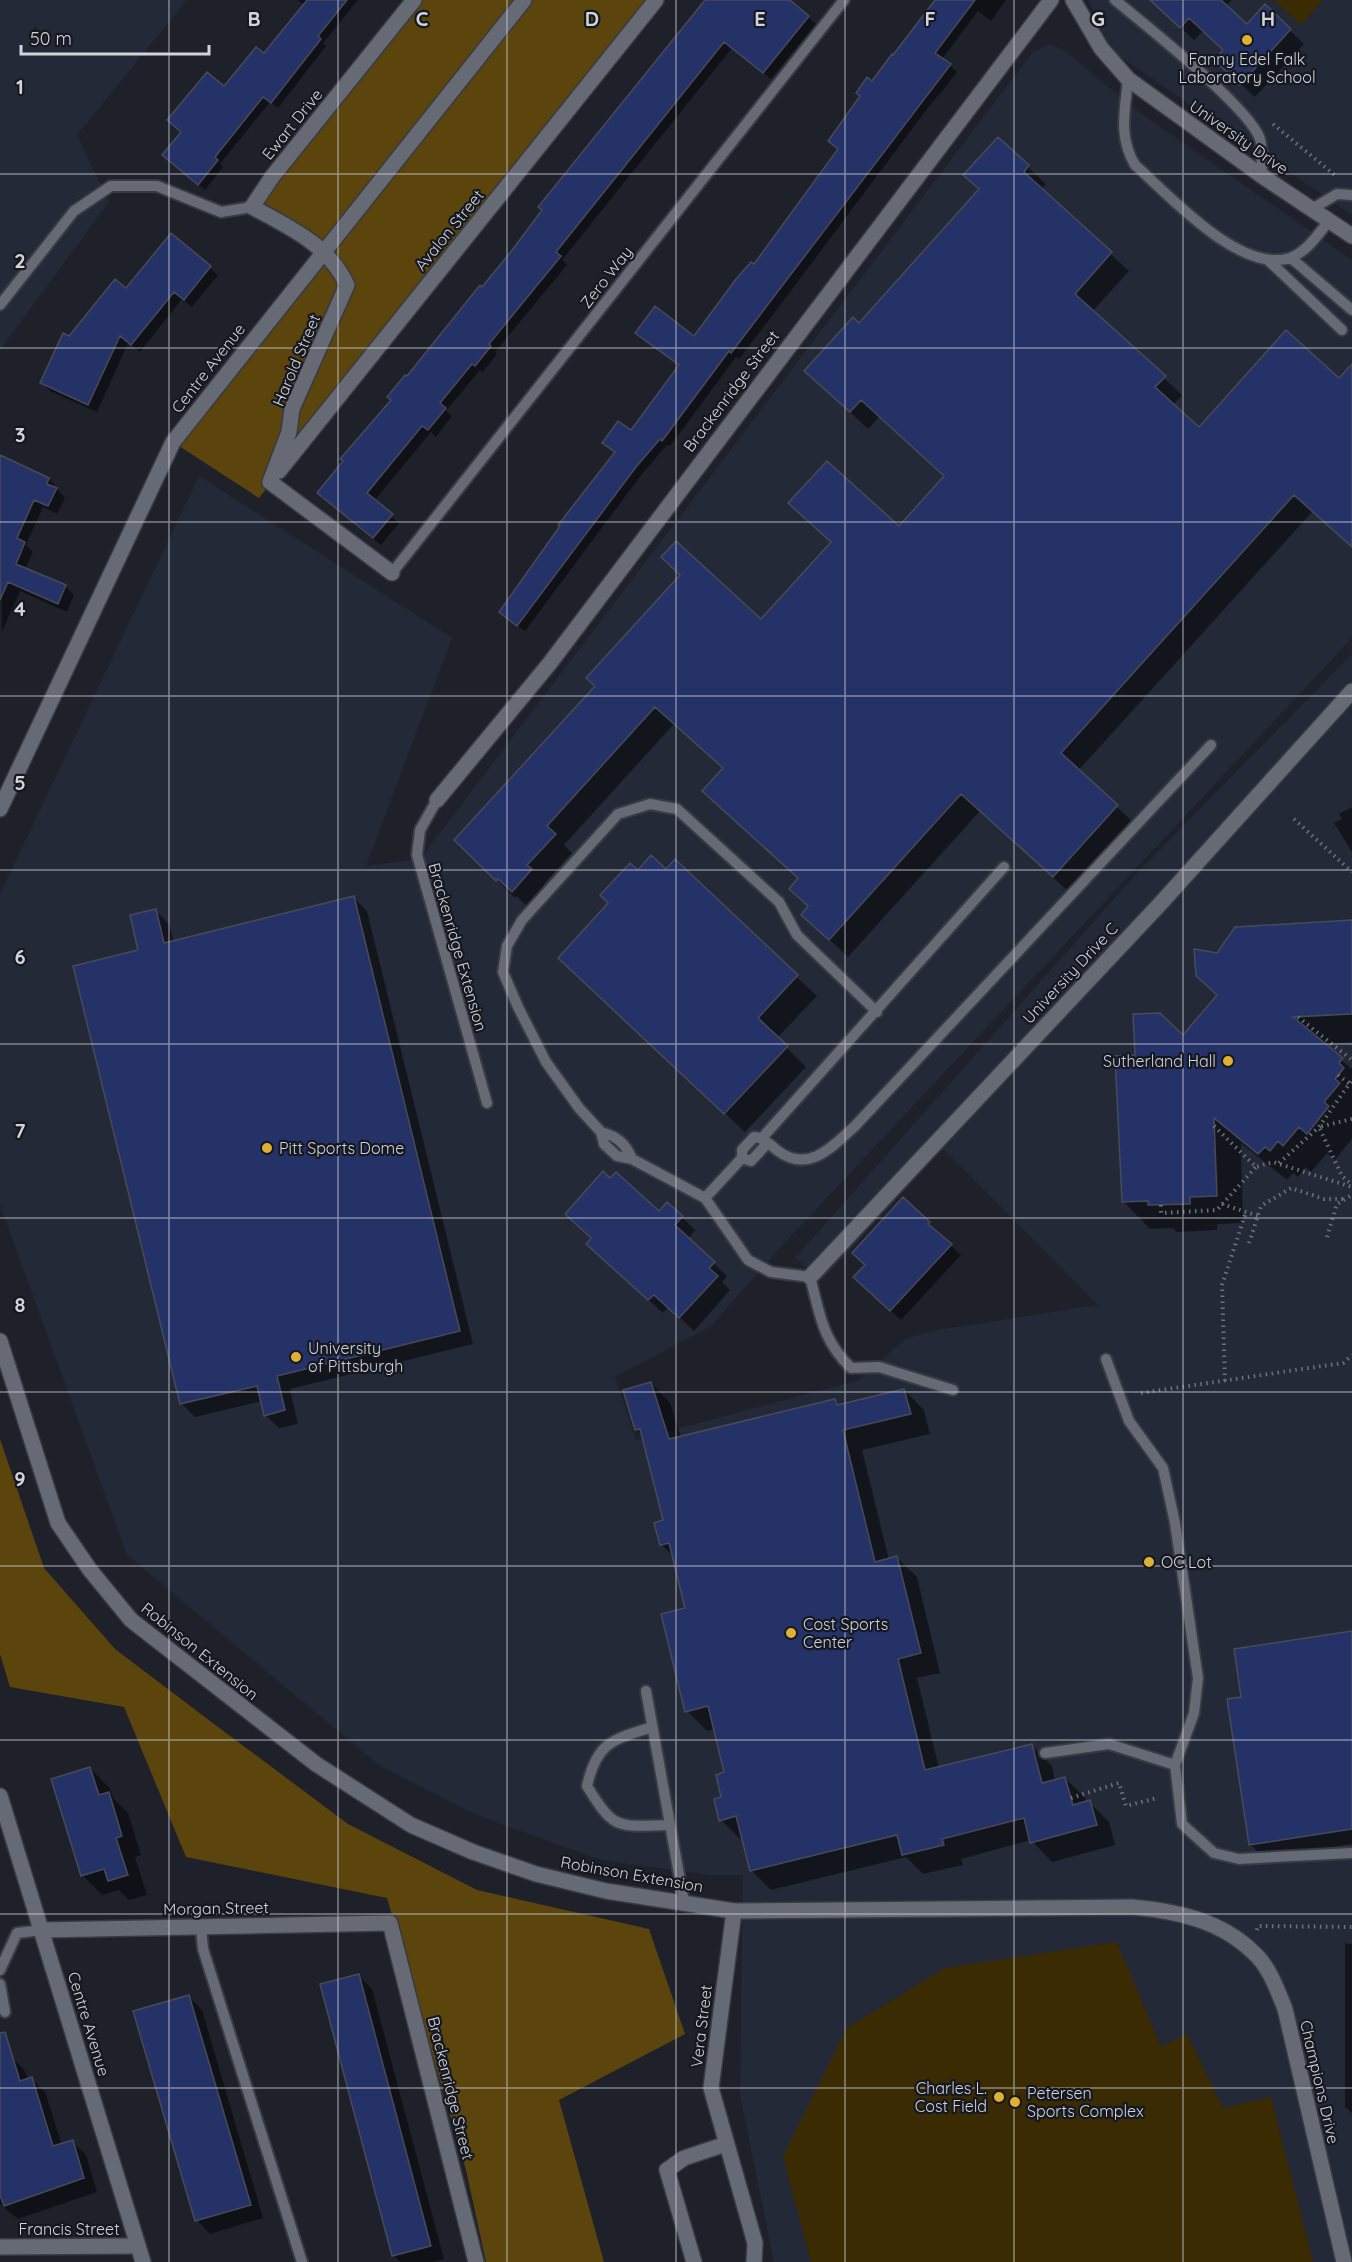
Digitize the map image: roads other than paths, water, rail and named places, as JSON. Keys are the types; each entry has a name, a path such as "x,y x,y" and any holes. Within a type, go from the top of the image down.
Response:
{"street":[{"name":"Ewart Drive","path":"252,207 273,177 414,0"},
{"name":"Centre Avenue","path":"0,809 173,442 323,250 524,0"},
{"name":"Avalon Street","path":"270,482 656,0"},
{"name":"Brackenridge Street","path":"436,800 550,663 1051,0"},
{"name":"University Drive","path":"1072,0 1101,48 1128,79 1262,176 1352,236"},
{"path":"252,207 300,233 323,250"},
{"name":"Harold Street","path":"270,482 289,432 292,409 347,285 323,250"},
{"path":"270,482 392,573"},
{"name":"University Drive C","path":"810,1277 1161,903 1352,691"},
{"name":"Robinson Extension","path":"0,1341 58,1523 90,1570 131,1620 316,1764 411,1825 473,1852 536,1875 606,1891 734,1911 1132,1907 1174,1911 1207,1923 1254,1952"},
{"name":"Centre Avenue","path":"0,1796 143,2262"},
{"name":"Vera Street","path":"734,1911 711,2088 755,2243 754,2262"},
{"name":"Brackenridge Street","path":"390,1923 476,2262"},
{"name":"Morgan Street","path":"42,1930 390,1923"},
{"name":"Champions Drive","path":"1254,1952 1271,1977 1285,2009 1344,2262"},
{"path":"694,2262 667,2170 684,2158 726,2144"},
{"name":"Francis Street","path":"0,2247 138,2246"}],"lane":[{"name":"Zero Way","path":"392,573 844,0"},
{"path":"1115,0 1246,116 1260,140 1262,176"},
{"path":"1128,79 1123,130 1125,149 1135,165 1226,244 1269,261 1342,330"},
{"path":"0,305 74,211 111,186 157,186 221,212 252,207"},
{"path":"1312,210 1337,195 1352,195"},
{"path":"1269,261 1291,258 1308,246 1329,221"},
{"path":"1291,258 1352,310"},
{"path":"763,1137 780,1153 803,1161 824,1154 855,1126 1211,745"},
{"name":"Brackenridge Extension","path":"436,800 420,830 417,855 487,1103"},
{"path":"877,1012 797,935 779,902 677,809 650,804 618,814 522,920 507,946 503,972 546,1062 579,1108 602,1132 611,1134 627,1146 632,1159 705,1198 748,1260 771,1272 810,1277 825,1336 838,1355 851,1368 879,1367 953,1390"},
{"path":"763,1137 877,1012 1004,867"},
{"path":"705,1198 742,1158 751,1161 765,1146 763,1137"},
{"path":"1106,1359 1129,1421 1163,1468 1175,1522 1198,1678 1194,1713 1175,1765 1182,1824 1214,1853 1239,1859 1352,1853"},
{"path":"646,1691 684,1902"},
{"path":"652,1727 614,1740 593,1760 587,1786 606,1817 626,1826 670,1825"},
{"path":"1045,1753 1109,1744 1175,1765"},
{"path":"201,1927 203,1948 302,2262"},
{"path":"0,1970 17,1933 42,1930"},
{"path":"0,1984 4,2013"}],"place":[{"name":"Fanny Edel Falk Laboratory School","path":"1247,40"},
{"name":"Sutherland Hall","path":"1228,1061"},
{"name":"Pitt Sports Dome","path":"267,1148"},
{"name":"University of Pittsburgh","path":"296,1357"},
{"name":"OC Lot","path":"1149,1562"},
{"name":"Cost Sports Center","path":"791,1633"},
{"name":"Charles L. Cost Field","path":"999,2097"},
{"name":"Petersen Sports Complex","path":"1015,2102"}]}
